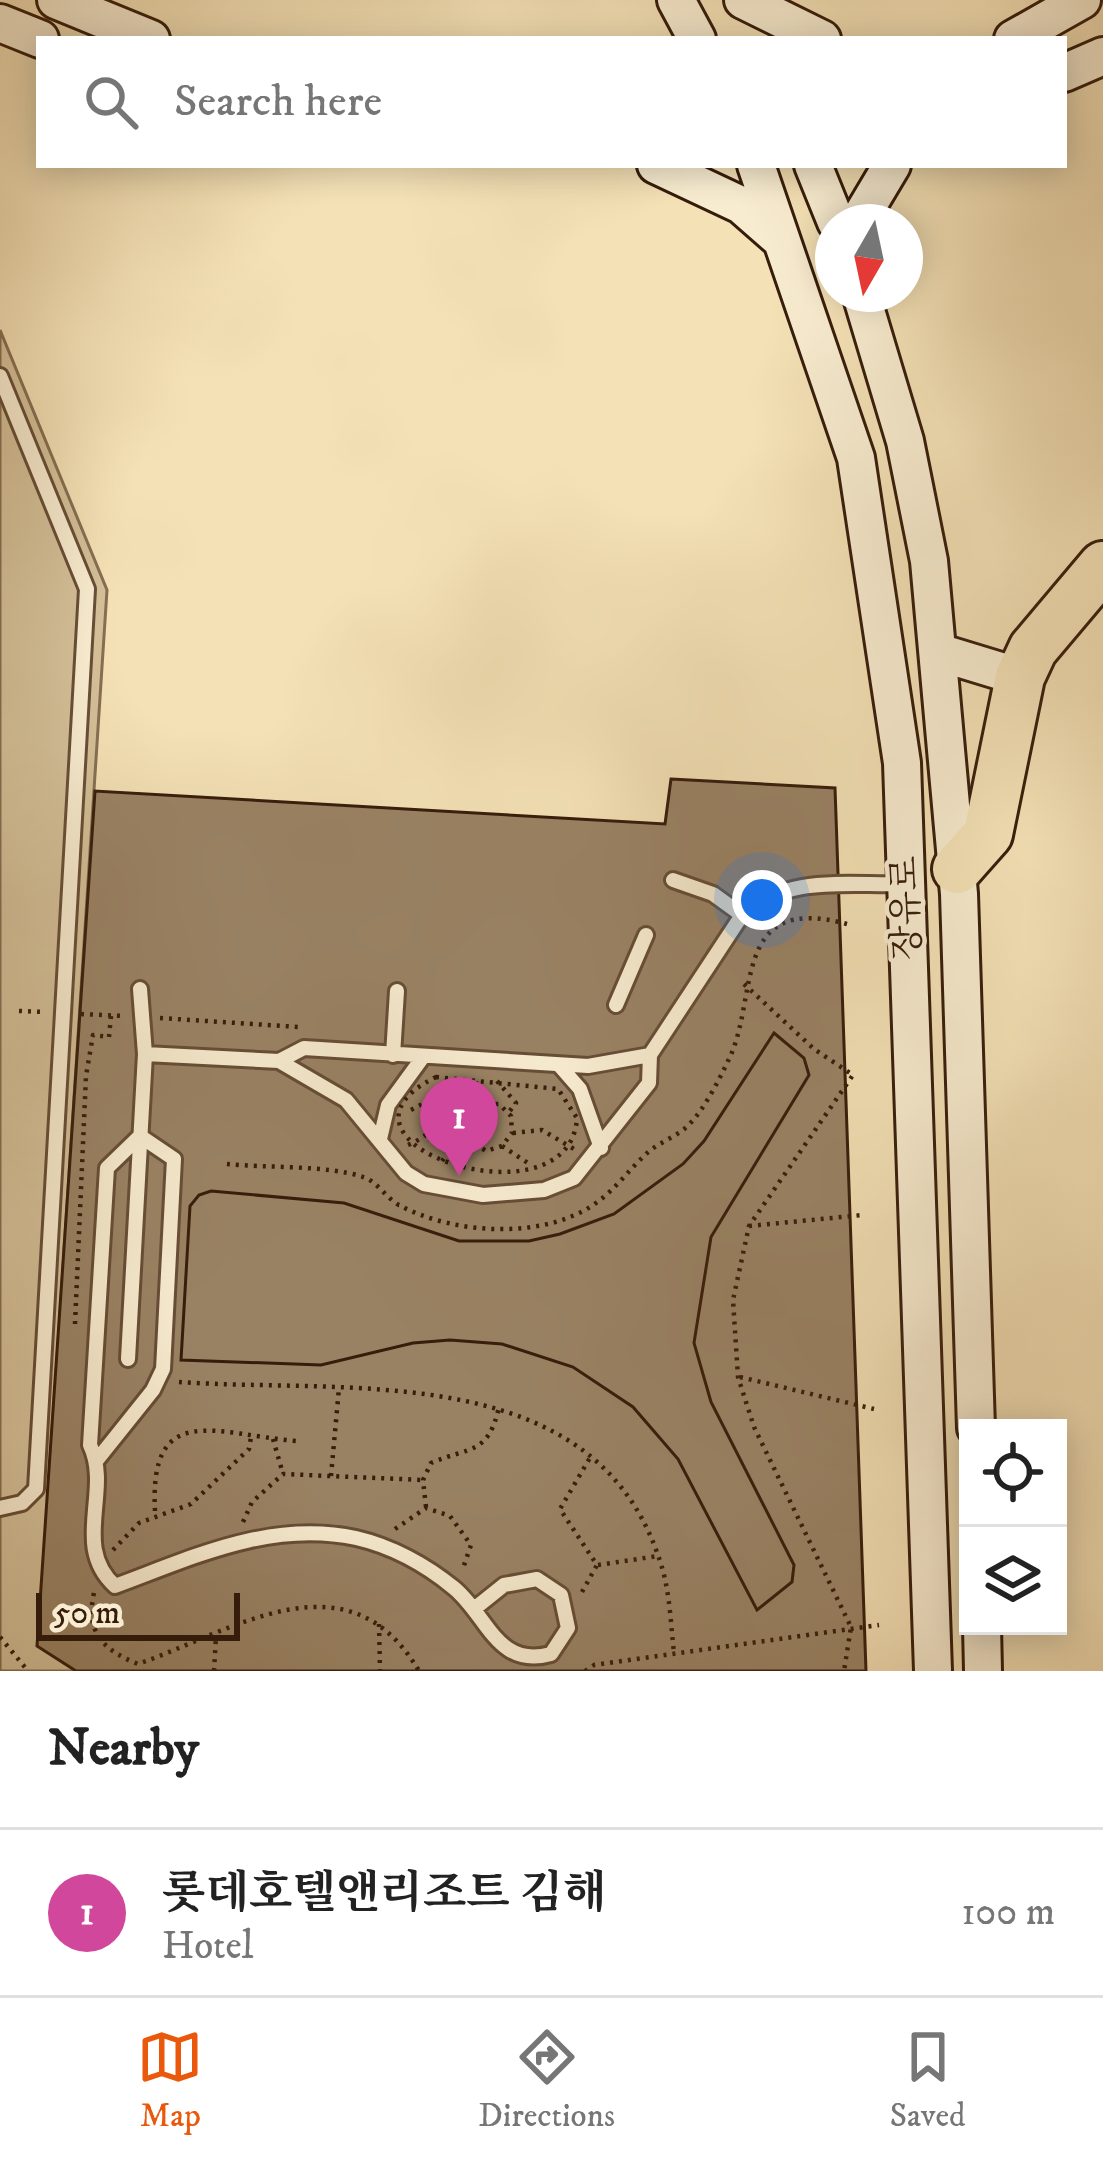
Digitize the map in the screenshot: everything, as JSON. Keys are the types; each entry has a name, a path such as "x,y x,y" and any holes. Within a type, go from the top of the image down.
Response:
{"highway":[{"path":"957,869 988,834 1020,677 1052,620 1103,566"}],"main road":[{"path":"56,0 144,36"},
{"path":"662,36 667,0"},
{"path":"676,0 695,36"},
{"path":"741,0 756,36"},
{"path":"741,0 816,36"},
{"path":"1017,36 1082,0"},
{"path":"0,23 36,37"},
{"path":"1067,72 1103,56"},
{"path":"662,168 741,205 780,239"},
{"name":"장유로","path":"757,168 856,458 902,763 933,1671"},
{"path":"814,168 829,204"},
{"path":"869,204 890,168"},
{"name":"장유로","path":"866,312 905,441 929,562 938,652 957,869 976,1419"},
{"path":"938,652 1020,677"},
{"path":"982,1635 983,1671"}],"lane":[{"path":"0,376 87,589 36,1490 22,1503 0,1508"},
{"path":"673,880 713,894 742,915"},
{"path":"145,1054 279,1061 346,1100 406,1173 424,1184 483,1196 544,1190 574,1178 650,1083 650,1055 742,915 762,896 792,885 906,884"},
{"path":"616,1005 646,935"},
{"path":"128,1360 145,1054 140,988"},
{"path":"393,1055 397,991"},
{"path":"279,1061 304,1048 588,1066 650,1055"},
{"path":"380,1138 388,1106 423,1057"},
{"path":"559,1065 580,1089 601,1148"},
{"path":"98,1460 153,1390 163,1369 174,1159 140,1136"},
{"path":"140,1136 107,1168 90,1445 98,1460 92,1545 102,1573 115,1586 243,1540 306,1534 379,1546 413,1559 451,1586 510,1654 534,1659 562,1642 568,1628 564,1602 549,1585 520,1580 503,1585 474,1609"}],"path":[{"path":"744,984 814,1049 853,1075 749,1226 733,1300 738,1377 754,1427 850,1627 844,1671"},
{"path":"20,1011 47,1012"},
{"path":"75,1014 125,1017"},
{"path":"154,1018 314,1028"},
{"path":"436,1077 497,1081 557,1089 578,1118 572,1147 560,1160 532,1167 480,1169 442,1161 409,1145 401,1133 402,1107 409,1094 436,1077"},
{"path":"476,1079 476,1104"},
{"path":"497,1081 516,1103 508,1112"},
{"path":"402,1107 411,1110 438,1096 473,1096"},
{"path":"409,1145 435,1132 448,1113 473,1096"},
{"path":"442,1161 476,1104 491,1101 508,1112 512,1133 502,1147"},
{"path":"512,1133 542,1130 572,1147"},
{"path":"464,1131 472,1144 486,1151 502,1147 530,1159 532,1167"},
{"path":"480,1169 486,1151"},
{"path":"366,1177 381,1166"},
{"path":"602,1172 616,1184"},
{"path":"749,1226 863,1215"},
{"path":"170,1369 174,1382 433,1393 499,1407 591,1456 623,1489 658,1556 674,1653"},
{"path":"738,1377 874,1409"},
{"path":"331,1475 339,1388"},
{"path":"426,1508 423,1480 431,1462 481,1448 494,1431 499,1407"},
{"path":"155,1513 153,1478 159,1452 170,1438 190,1432 296,1441"},
{"path":"251,1437 249,1449 191,1504 155,1513 110,1553 91,1628 102,1643 140,1667 216,1637 243,1619 310,1605 353,1612 379,1624 402,1642 419,1671"},
{"path":"273,1439 283,1474"},
{"path":"591,1456 565,1492 560,1509 597,1565"},
{"path":"243,1540 241,1527 252,1502 283,1474 423,1480"},
{"path":"379,1546 426,1508"},
{"path":"426,1508 450,1516 470,1545 470,1559 451,1586"},
{"path":"597,1565 658,1556"},
{"path":"564,1602 592,1580 597,1565"},
{"path":"379,1624 380,1671"},
{"path":"585,1671 674,1653 879,1625"},
{"path":"0,1637 28,1671"},
{"path":"214,1671 216,1637"}],"shaded area":[{"path":"0,330 107,590 46,1528 76,1671 0,1671"}],"building":[{"path":"671,779 835,788 866,1671 76,1671 37,1646 95,791 665,824"},
{"path":"774,1033 804,1058 809,1075 711,1237 694,1343 711,1402 794,1565 792,1582 757,1610 678,1459 633,1407 573,1367 502,1344 450,1340 413,1343 321,1365 181,1360 190,1206 199,1195 211,1191 344,1203 459,1241 529,1241 560,1234 614,1214 683,1164 704,1141"}],"place":[{"name":"롯데호텔앤리조트 김해","path":"459,1176"}]}
